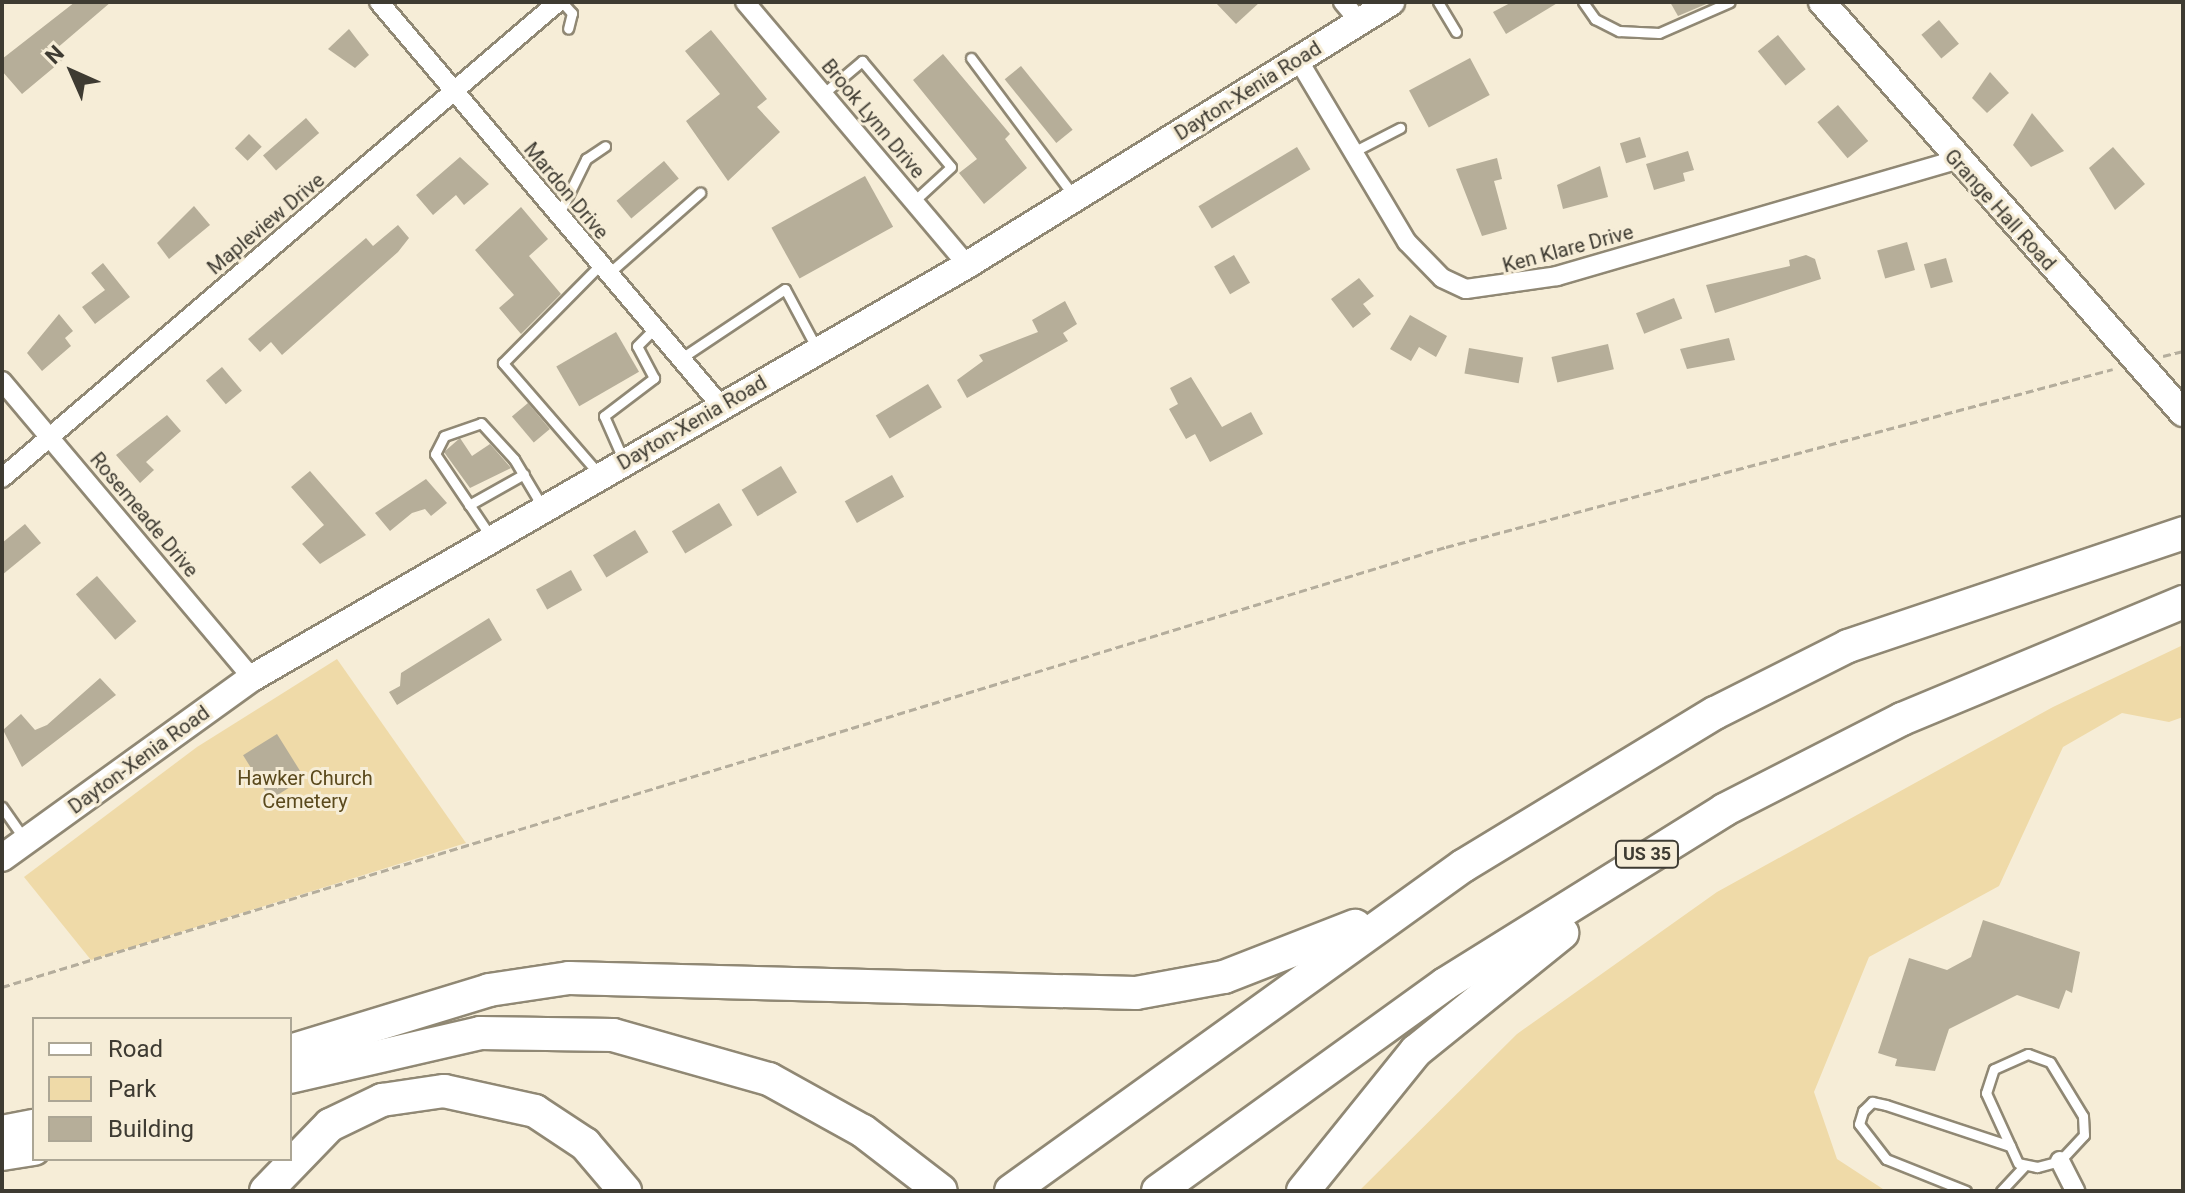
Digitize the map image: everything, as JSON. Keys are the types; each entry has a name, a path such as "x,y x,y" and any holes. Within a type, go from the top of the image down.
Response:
{"highway":[{"path":"1011,1191 1407,906 1549,808 1715,713 1848,646 2175,536"},
{"path":"1039,1191 1433,907 1605,797 1889,644 2039,581"},
{"name":"US 35","path":"1158,1191 1419,1002 1636,860 1812,763 2094,635 2183,602"},
{"path":"1303,1191 1416,1051 1541,946 1753,813 2094,635"},
{"path":"292,1050 489,990 569,978 1076,995 1150,991 1265,964 1407,906"},
{"path":"292,1077 467,1034 613,1035 769,1079 863,1131 935,1186"},
{"path":"292,1159 304,1144 355,1111 444,1091 535,1111 585,1144 625,1191"},
{"path":"2,1132 32,1126"},
{"path":"2,1154 32,1149"},
{"path":"266,1191 290,1161"}],"main road":[{"name":"Dayton-Xenia Road","path":"2,858 252,678 967,265 1299,61 1351,12 1391,2"},
{"name":"Grange Hall Road","path":"1822,2 1955,160 2182,409"}],"street":[{"name":"Mardon Drive","path":"379,2 721,406"},
{"name":"Mapleview Drive","path":"2,478 560,2"},
{"name":"Brook Lynn Drive","path":"745,2 967,265"},
{"name":"Ken Klare Drive","path":"1299,61 1350,153 1424,261 1457,286 1485,291 1955,160"},
{"name":"Rosemeade Drive","path":"2,381 252,678"},
{"path":"2060,1161 2075,1191"}],"lane":[{"path":"560,2 572,13 568,29"},
{"path":"1438,2 1456,32"},
{"path":"1583,2 1595,19 1619,31 1659,33 1730,2"},
{"path":"971,58 1075,198"},
{"path":"824,93 862,61 951,167 914,201"},
{"path":"1350,153 1400,128"},
{"path":"558,216 586,159 605,146"},
{"path":"601,476 503,363 604,270 700,193"},
{"path":"680,359 785,289 818,350"},
{"path":"625,462 604,416 654,378 637,346 654,329"},
{"path":"492,539 435,454 444,436 481,423 524,474 544,509"},
{"path":"469,505 524,474"},
{"path":"2,807 26,841"},
{"path":"2001,1191 2025,1165 2060,1161 2084,1135 2083,1116 2050,1062 2028,1054 1994,1069 1986,1093 2010,1146 2025,1165"},
{"path":"1966,1191 1886,1159 1859,1124 1863,1111 1872,1102 1886,1105 2010,1146"}],"path":[{"path":"2,987 1446,547 2183,351"}],"green space":[{"path":"2183,645 2183,717 2169,722 2122,713 2063,747 1999,886 1869,957 1814,1092 1837,1159 1886,1191 1359,1191 1517,1034 1717,892 2053,707"},
{"name":"Hawker Church Cemetery","path":"337,659 466,843 91,960 24,877 197,747"}],"building":[{"path":"75,2 111,2 56,49 64,59 22,94 2,71 2,59"},
{"path":"1215,2 1260,2 1236,24"},
{"path":"1512,2 1559,2 1506,34 1493,12"},
{"path":"1670,2 1711,2 1678,16"},
{"path":"1939,20 1959,44 1941,59 1921,35"},
{"path":"349,29 369,55 355,68 328,49"},
{"path":"711,30 767,99 757,107 780,132 728,181 686,121 720,94 685,51"},
{"path":"1778,35 1806,69 1785,86 1758,51"},
{"path":"943,54 1010,134 1005,139 1027,168 984,204 959,173 977,159 913,80"},
{"path":"1470,58 1490,95 1429,127 1409,90"},
{"path":"1021,66 1073,130 1056,143 1005,79"},
{"path":"1990,72 2009,93 1987,113 1972,98"},
{"path":"1838,105 1868,141 1848,158 1817,122"},
{"path":"2032,113 2064,151 2031,167 2013,145"},
{"path":"306,118 319,133 276,170 263,155"},
{"path":"249,134 262,147 248,161 235,148"},
{"path":"1640,137 1646,157 1626,163 1620,143"},
{"path":"1297,147 1310,169 1212,229 1198,206"},
{"path":"2113,147 2145,184 2115,210 2089,168"},
{"path":"1688,151 1694,170 1683,173 1685,181 1654,190 1646,164"},
{"path":"460,157 489,184 464,205 456,195 433,215 416,195"},
{"path":"1497,158 1502,179 1494,181 1507,229 1482,236 1456,169"},
{"path":"664,161 679,179 631,218 617,201"},
{"path":"1600,166 1608,197 1563,209 1557,185"},
{"path":"865,176 893,227 800,279 771,228"},
{"path":"194,206 210,225 169,259 157,243"},
{"path":"521,207 548,239 529,256 561,294 521,334 499,308 514,295 475,250"},
{"path":"398,225 409,238 398,252 282,355 271,342 260,352 248,339 366,238 373,246"},
{"path":"1907,242 1915,270 1885,278 1877,251"},
{"path":"1234,255 1250,283 1230,294 1214,266"},
{"path":"1806,255 1815,259 1821,279 1715,313 1706,285 1790,266 1789,260"},
{"path":"1946,258 1953,282 1931,288 1924,264"},
{"path":"103,263 130,297 95,324 82,307 105,290 91,273"},
{"path":"1359,278 1374,296 1363,304 1371,314 1353,328 1331,299"},
{"path":"1674,298 1682,318 1644,334 1636,313"},
{"path":"1065,301 1077,324 1063,333 1068,341 967,398 957,380 983,361 979,355 1038,332 1032,320"},
{"path":"59,314 73,331 65,338 71,346 42,371 27,353"},
{"path":"1410,315 1447,336 1436,357 1419,347 1411,361 1390,349"},
{"path":"616,332 639,372 579,406 556,366"},
{"path":"1729,338 1735,360 1687,369 1680,349"},
{"path":"1608,344 1614,369 1557,382 1551,357"},
{"path":"1469,348 1523,358 1519,383 1464,374"},
{"path":"222,367 242,391 226,404 206,380"},
{"path":"1191,377 1222,427 1251,412 1263,434 1210,462 1195,434 1186,439 1169,409 1178,404 1170,388"},
{"path":"928,384 942,407 890,439 876,415"},
{"path":"528,403 550,429 534,443 512,416"},
{"path":"167,415 181,431 146,462 154,470 140,483 116,455"},
{"path":"460,438 472,456 490,444 511,468 470,488 444,452"},
{"path":"781,466 797,493 758,516 742,490"},
{"path":"310,471 366,535 320,564 302,544 324,525 291,487"},
{"path":"892,475 904,497 857,523 845,501"},
{"path":"426,479 447,503 431,516 425,509 412,513 390,531 375,513"},
{"path":"719,503 732,525 685,554 672,531"},
{"path":"25,524 41,543 2,575 2,543"},
{"path":"635,530 648,552 606,578 593,555"},
{"path":"571,570 582,590 547,610 536,589"},
{"path":"97,576 136,621 115,640 76,594"},
{"path":"489,618 502,640 397,705 389,692 400,686 401,673"},
{"path":"100,678 116,695 22,767 3,730 21,714 35,730 47,725"},
{"path":"277,734 305,778 271,799 243,755"},
{"path":"1983,920 2080,952 2072,993 2066,990 2059,1009 2017,995 1949,1029 1935,1071 1895,1066 1897,1059 1878,1053 1909,958 1947,970 1971,957"}]}
